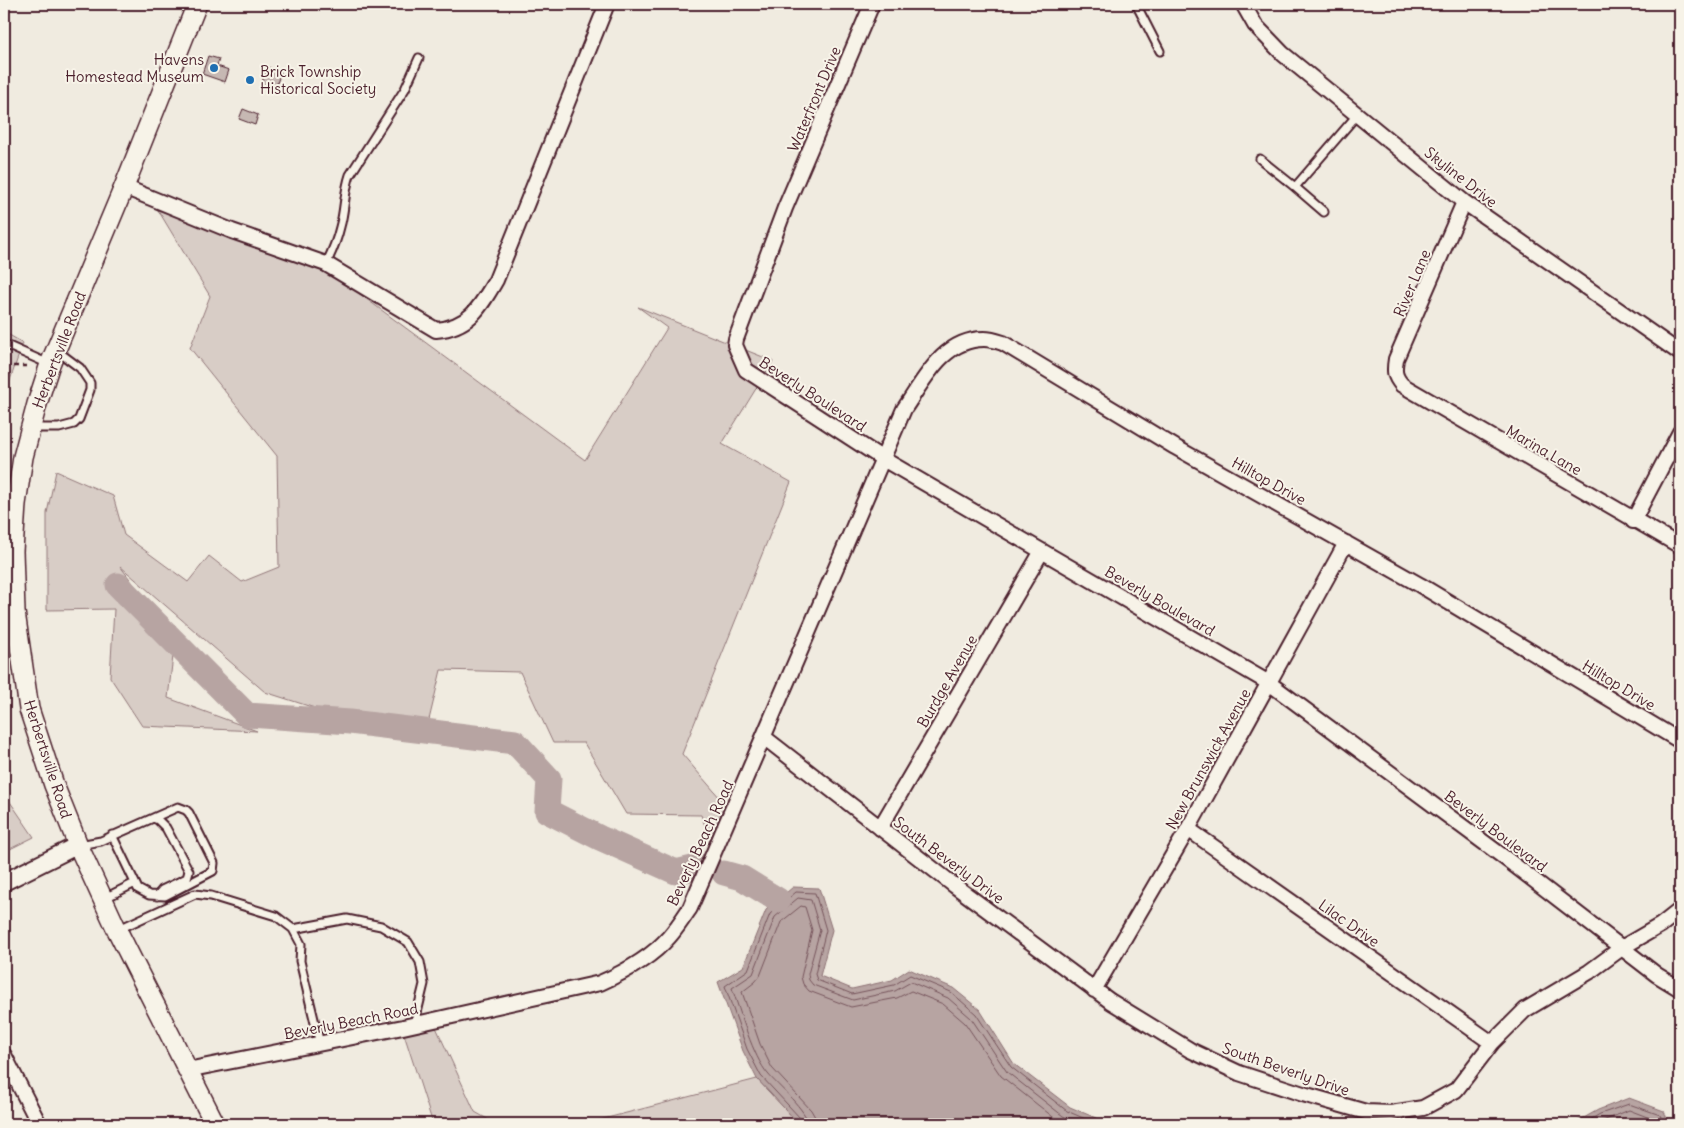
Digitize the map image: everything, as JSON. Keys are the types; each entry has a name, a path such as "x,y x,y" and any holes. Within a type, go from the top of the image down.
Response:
{"main road":[{"name":"Herbertsville Road","path":"197,4 124,187 53,357 30,428 23,457 16,504 13,551 15,612 29,710 54,785 78,845 117,930 215,1124"}],"street":[{"path":"124,187 232,231 326,264 436,330 448,329 472,317 496,280 607,4"},
{"name":"Waterfront Drive","path":"785,208 872,4"},
{"name":"Skyline Drive","path":"1243,4 1255,25 1283,54 1464,202 1680,353"},
{"name":"River Lane","path":"1396,377 1394,372 1396,359 1464,202"},
{"name":"Beverly Boulevard","path":"785,208 736,339 735,345 746,370 883,460 1269,682 1623,947 1657,975 1680,989"},
{"name":"Hilltop Drive","path":"883,460 904,409 937,360 953,348 967,342 984,339 1003,343 1175,447 1420,585 1680,741"},
{"name":"Marina Lane","path":"1396,377 1402,386 1680,546"},
{"path":"1633,520 1680,432"},
{"name":"Beverly Beach Road","path":"187,1070 414,1025 600,983 624,972 646,958 669,938 690,908 883,460"},
{"name":"New Brunswick Avenue","path":"1094,990 1188,829 1346,543"},
{"name":"Burdge Avenue","path":"880,828 1042,552"},
{"name":"South Beverly Drive","path":"764,738 955,886 1110,1001 1190,1050 1239,1073 1366,1112 1390,1113 1423,1108 1456,1090 1492,1043 1525,1010 1590,972 1623,947 1661,925 1680,910"},
{"name":"Lilac Drive","path":"1188,829 1492,1043"},
{"path":"4,882 78,845"},
{"path":"4,1055 39,1124"}],"lane":[{"path":"1136,4 1160,51"},
{"path":"326,264 340,227 346,198 346,186 350,175 405,89 419,58"},
{"path":"1295,187 1357,115"},
{"path":"1260,159 1324,212"},
{"path":"4,344 53,357 80,368 90,383 90,390 74,424 60,428 30,428"},
{"path":"78,845 101,841 112,835 178,807 189,812 214,863 214,867 210,874 165,896 143,893 138,889 112,835"},
{"path":"152,818 158,820 166,828 189,871 187,878 162,890 156,896"},
{"path":"103,899 135,883"},
{"path":"117,930 195,894 211,896 276,916 293,929 301,944 300,961 320,1044"},
{"path":"293,929 347,919 381,926 408,942 420,962 424,984 414,1025"}],"shaded area":[{"path":"158,210 323,267 585,460 667,328 638,307 773,361 722,444 791,482 682,754 727,806 711,842 701,815 626,814 584,743 553,743 520,672 441,670 427,728 321,710 265,692 120,566 175,639 168,698 257,731 142,726 110,677 114,609 47,610 47,513 56,471 113,496 124,535 188,582 209,556 242,582 279,567 277,456 190,348 210,296"},
{"path":"4,332 23,343 9,383 4,411"},
{"path":"4,793 34,837 4,852"},
{"path":"435,1025 475,1112 496,1124 433,1124 403,1031"},
{"path":"757,1079 799,1124 584,1124"}],"water":[{"path":"793,887 819,888 832,930 820,976 852,989 892,980 909,969 953,988 980,1010 1014,1064 1070,1107 1110,1124 799,1124 757,1079 743,1051 718,982 743,967 766,910"},
{"path":"1629,1098 1664,1111 1669,1124 1573,1124 1598,1110"}],"building":[{"name":"Havens Homestead Museum","path":"208,56 219,59 217,66 229,70 225,82 202,74"},
{"path":"267,67 281,72 275,89 261,85"},
{"path":"243,109 258,115 255,125 239,119"}],"waterway":[{"path":"118,585 247,715 350,722 515,742 549,779 547,811 600,838 676,872 701,866"},
{"path":"724,873 742,878 778,900"}],"place":[{"name":"Havens Homestead Museum","path":"214,68"},
{"name":"Brick Township Historical Society","path":"250,80"}]}
